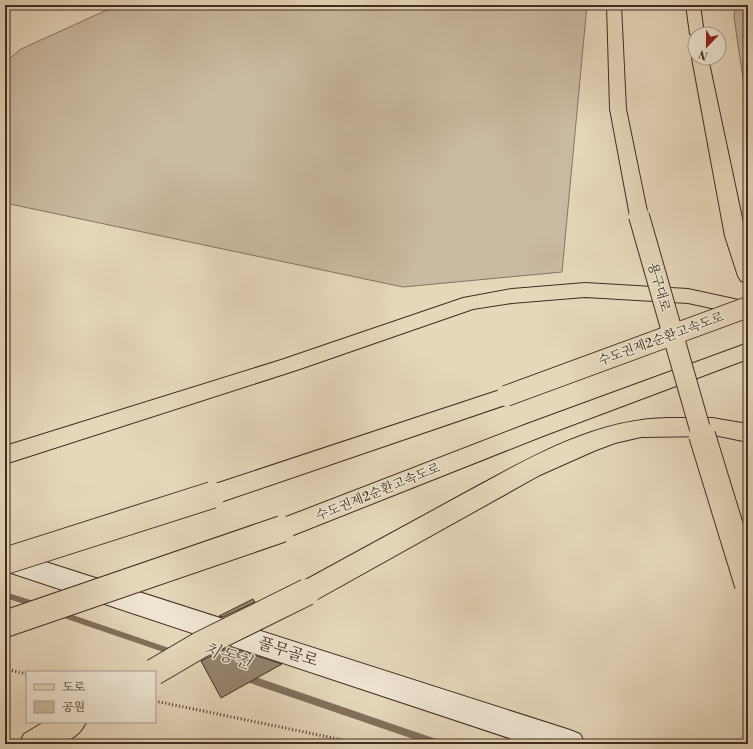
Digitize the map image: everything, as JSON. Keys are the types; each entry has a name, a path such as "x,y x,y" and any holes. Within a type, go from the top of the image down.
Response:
{"main road":[{"name":"용구대로","path":"614,5 618,109 639,216 695,413 748,585"},
{"path":"693,5 696,26"},
{"path":"702,66 735,236 748,276"},
{"path":"5,455 289,365 470,303 512,296 585,290 688,296 748,308"},
{"name":"수도권제2순환고속도로","path":"5,561 212,495 506,396 748,308"},
{"name":"수도권제2순환고속도로","path":"5,624 282,529 535,430 748,351"},
{"path":"156,671 200,645 307,592 532,468 568,451 642,428 712,427 748,432"},
{"path":"34,744 69,723"}],"street":[{"name":"풀무골로","path":"5,561 570,744"}],"path":[{"path":"5,670 26,674"},
{"path":"156,701 362,744"}],"green space":[{"path":"118,5 587,5 562,272 403,287 5,203 5,62 21,49"},
{"path":"735,5 748,5 748,112 734,17"}],"building":[{"path":"253,599 255,602 223,617 219,616"},
{"path":"229,647 282,664 221,698 201,661"}],"waterway":[{"name":"치동천","path":"5,595 34,604"},
{"name":"치동천","path":"61,614 172,652"},
{"name":"치동천","path":"247,678 439,744"}]}
